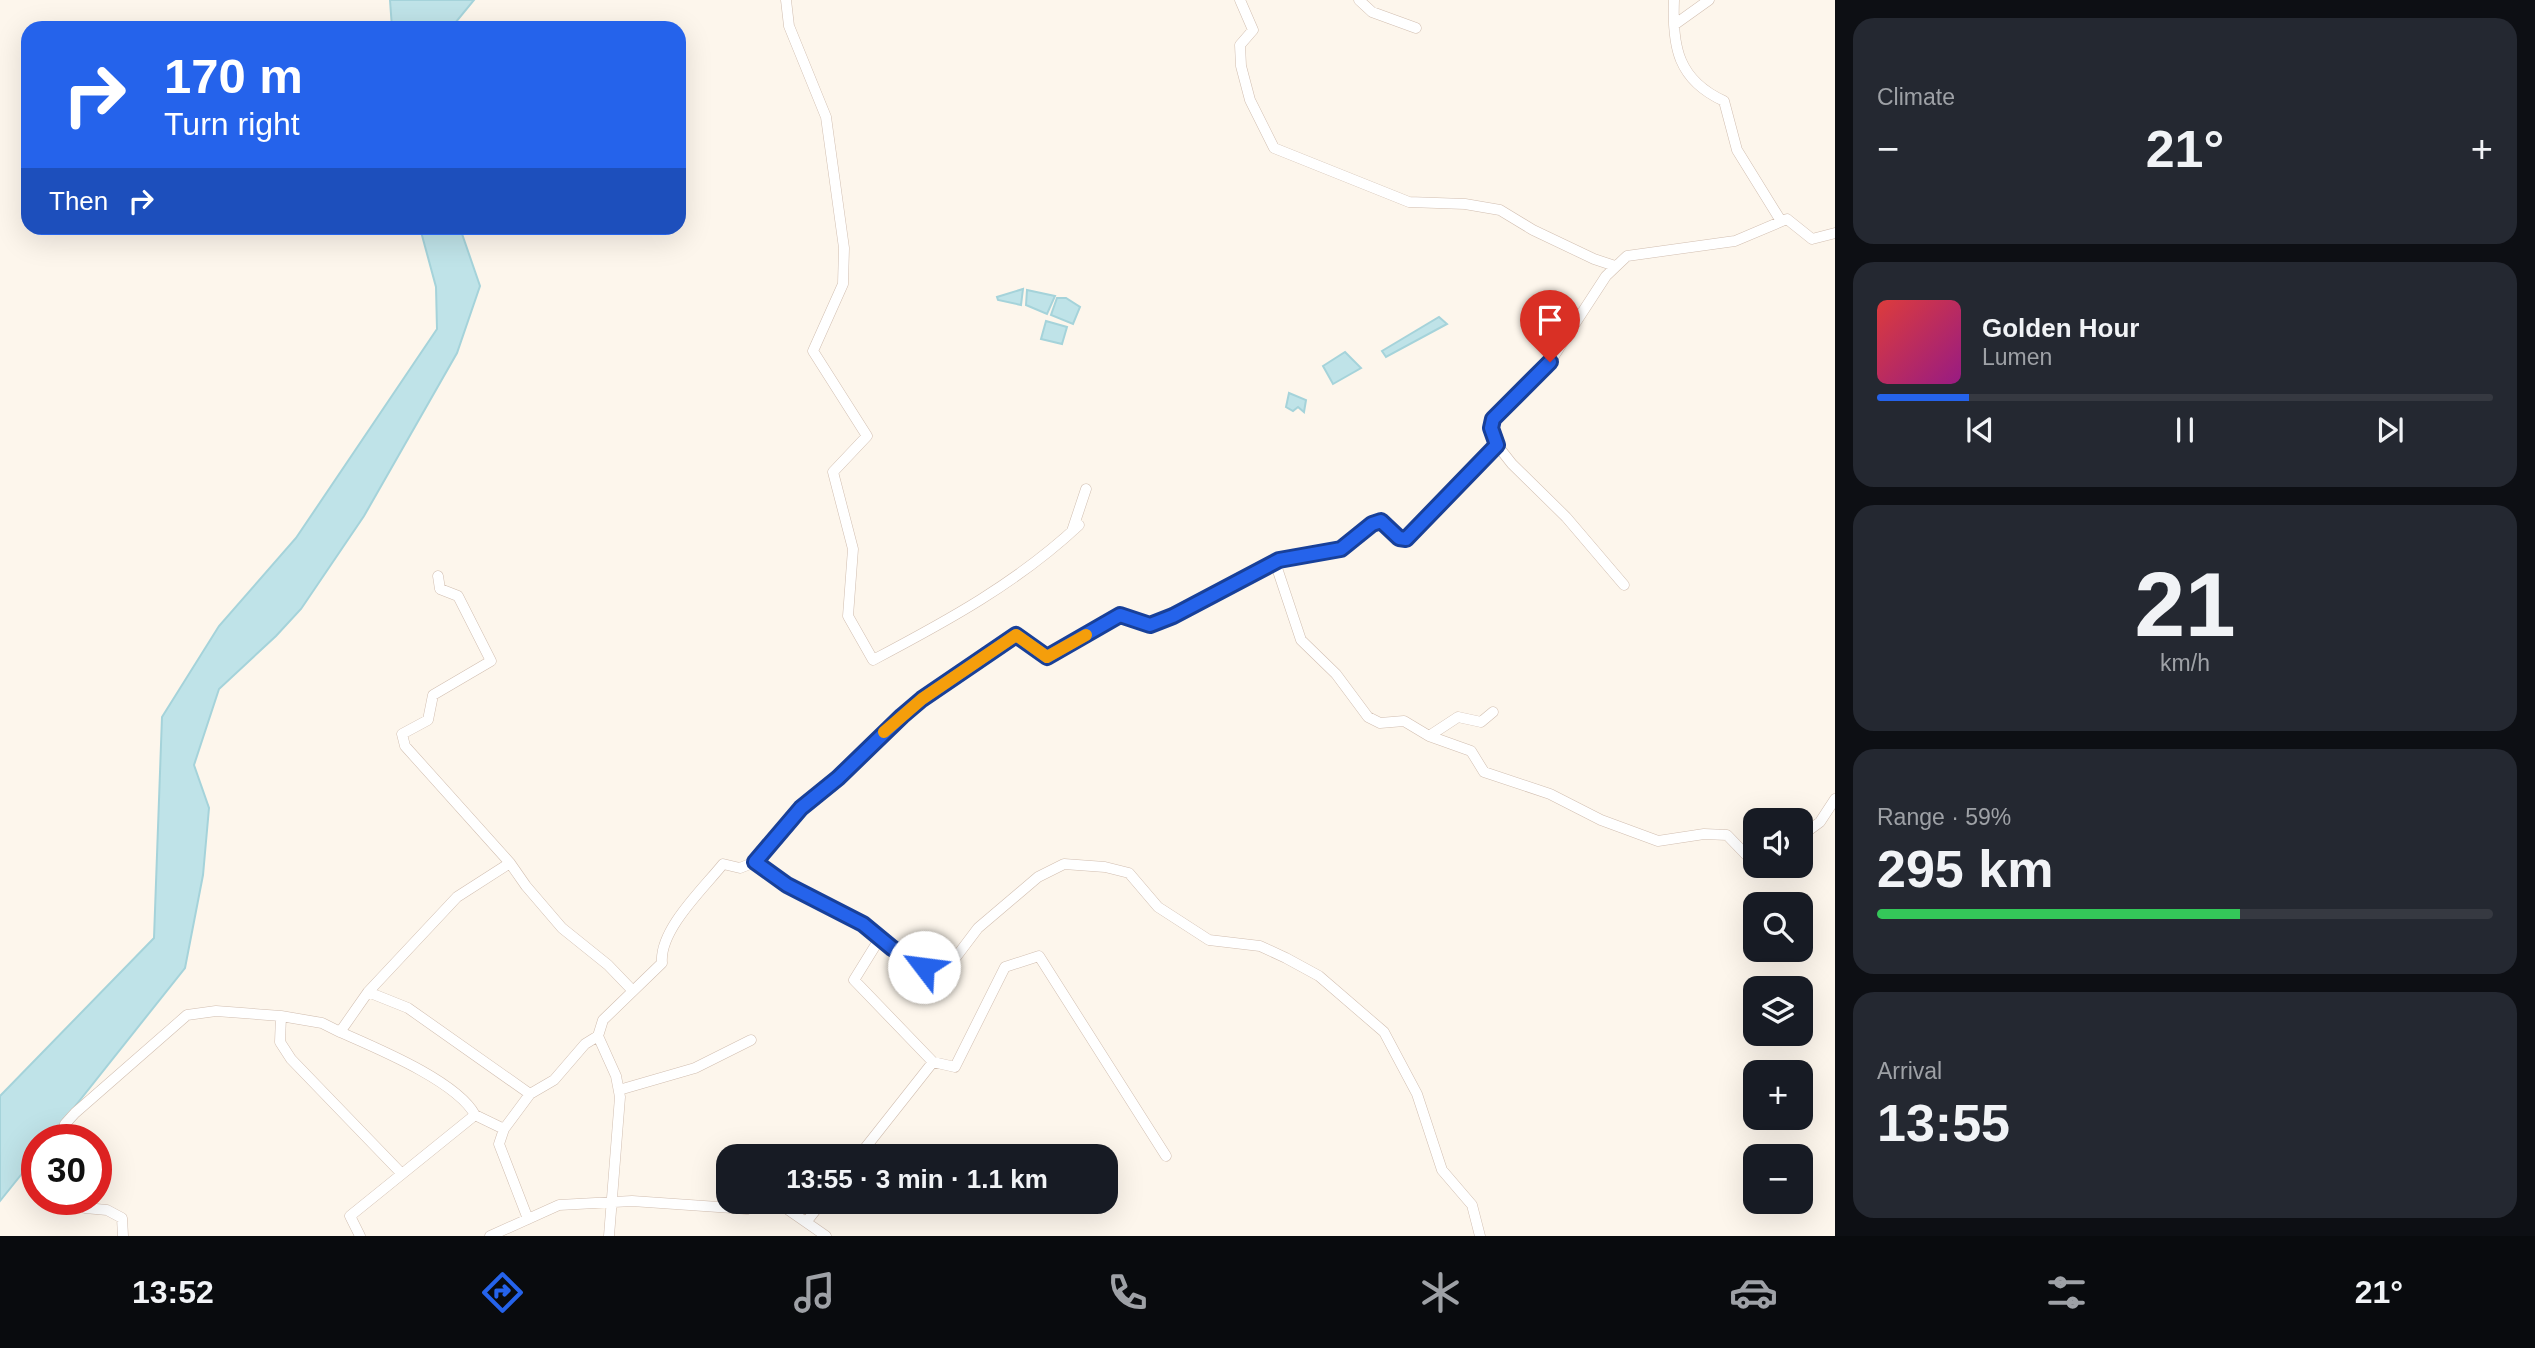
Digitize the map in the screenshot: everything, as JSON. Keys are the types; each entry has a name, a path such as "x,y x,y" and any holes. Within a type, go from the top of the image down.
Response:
{"street":[{"path":"786,0 789,26 826,117 844,248 843,284 813,351 867,436 833,472 853,549 848,616 873,660 971,609 1048,554 1075,529 1086,489"},
{"path":"1240,0 1253,30 1240,45 1241,66 1256,116 1274,148 1409,202 1465,204 1500,210 1533,230 1615,266"},
{"path":"1359,0 1372,12 1416,28"},
{"path":"1674,0 1675,49 1693,83 1724,101 1737,150 1781,221"},
{"path":"1674,25 1709,0"},
{"path":"1624,585 1566,517 1512,464 1497,445 1491,428 1493,419 1550,362 1568,338 1591,296 1615,266 1627,256 1735,241 1781,221 1792,220 1812,239 1835,233"},
{"path":"528,1219 499,1144 504,1129 530,1094 554,1080 585,1044 598,1036 603,1020 662,963 661,951 669,932 723,864 740,868 755,862 801,808 838,778 912,708 1016,635 1047,657 1120,615 1150,625 1173,616 1275,562 1341,549 1372,524 1381,521 1399,538 1406,539 1497,445"},
{"path":"1275,562 1301,639 1336,674 1368,717 1380,723 1404,721 1429,736 1471,751 1484,772 1550,794 1601,820 1658,841 1704,834 1727,835 1743,852"},
{"path":"438,576 440,589 458,596 491,661 433,695 428,720 402,734 405,746 510,863 562,928 608,965 633,991"},
{"path":"1429,736 1458,718 1480,722 1493,712"},
{"path":"1813,827 1820,822 1835,799"},
{"path":"755,862 787,885 863,924 924,967 947,969 978,928 1038,877 1065,864 1105,867 1129,873 1158,907 1209,940 1260,946 1286,958 1319,976 1384,1032 1417,1094 1442,1170 1472,1205 1480,1236"},
{"path":"340,1032 368,992 457,897 510,863"},
{"path":"880,938 854,980 933,1062 955,1067 1005,967 1039,956 1167,1156"},
{"path":"368,992 408,1008 530,1094"},
{"path":"65,1124 187,1015 216,1011 281,1016 322,1023 420,1071 468,1102 475,1115 504,1129"},
{"path":"281,1016 280,1042 291,1059 402,1174"},
{"path":"598,1036 616,1076 619,1090 609,1236"},
{"path":"619,1090 695,1069 751,1041"},
{"path":"868,1144 933,1062"},
{"path":"360,1236 350,1216 475,1115"},
{"path":"490,1236 559,1205 611,1201 716,1207"},
{"path":"112,1213 122,1218 122,1236"},
{"path":"796,1214 826,1236"},
{"path":"807,1221 813,1214"}],"water":[{"path":"390,0 474,0 457,21 392,21"},
{"path":"422,235 462,235 480,286 457,353 364,516 301,609 219,689 194,765 209,808 203,875 185,968 61,1124 21,1124 21,1175 0,1201 0,1096 154,938 162,717 219,626 296,538 437,329 436,287"},
{"path":"1023,289 1021,305 998,300 997,297"},
{"path":"1027,290 1055,296 1047,314 1026,305"},
{"path":"1057,298 1066,298 1080,307 1073,324 1051,315"},
{"path":"1439,317 1447,324 1386,357 1382,351"},
{"path":"1046,321 1067,327 1062,344 1041,339"},
{"path":"1345,352 1361,368 1333,384 1323,366"},
{"path":"1289,393 1306,400 1304,412 1298,407 1293,411 1286,407"}],"slow traffic":[{"path":"884,732 922,699 1016,635 1047,657 1086,635"}],"route":[{"path":"924,967 892,948 863,924 787,885 755,862 801,808 838,778 922,699 1016,635 1047,657 1120,615 1150,625 1173,616 1279,560 1341,549 1372,524 1381,521 1399,538 1406,539 1422,526 1497,445 1491,428 1493,419 1550,362"}]}
